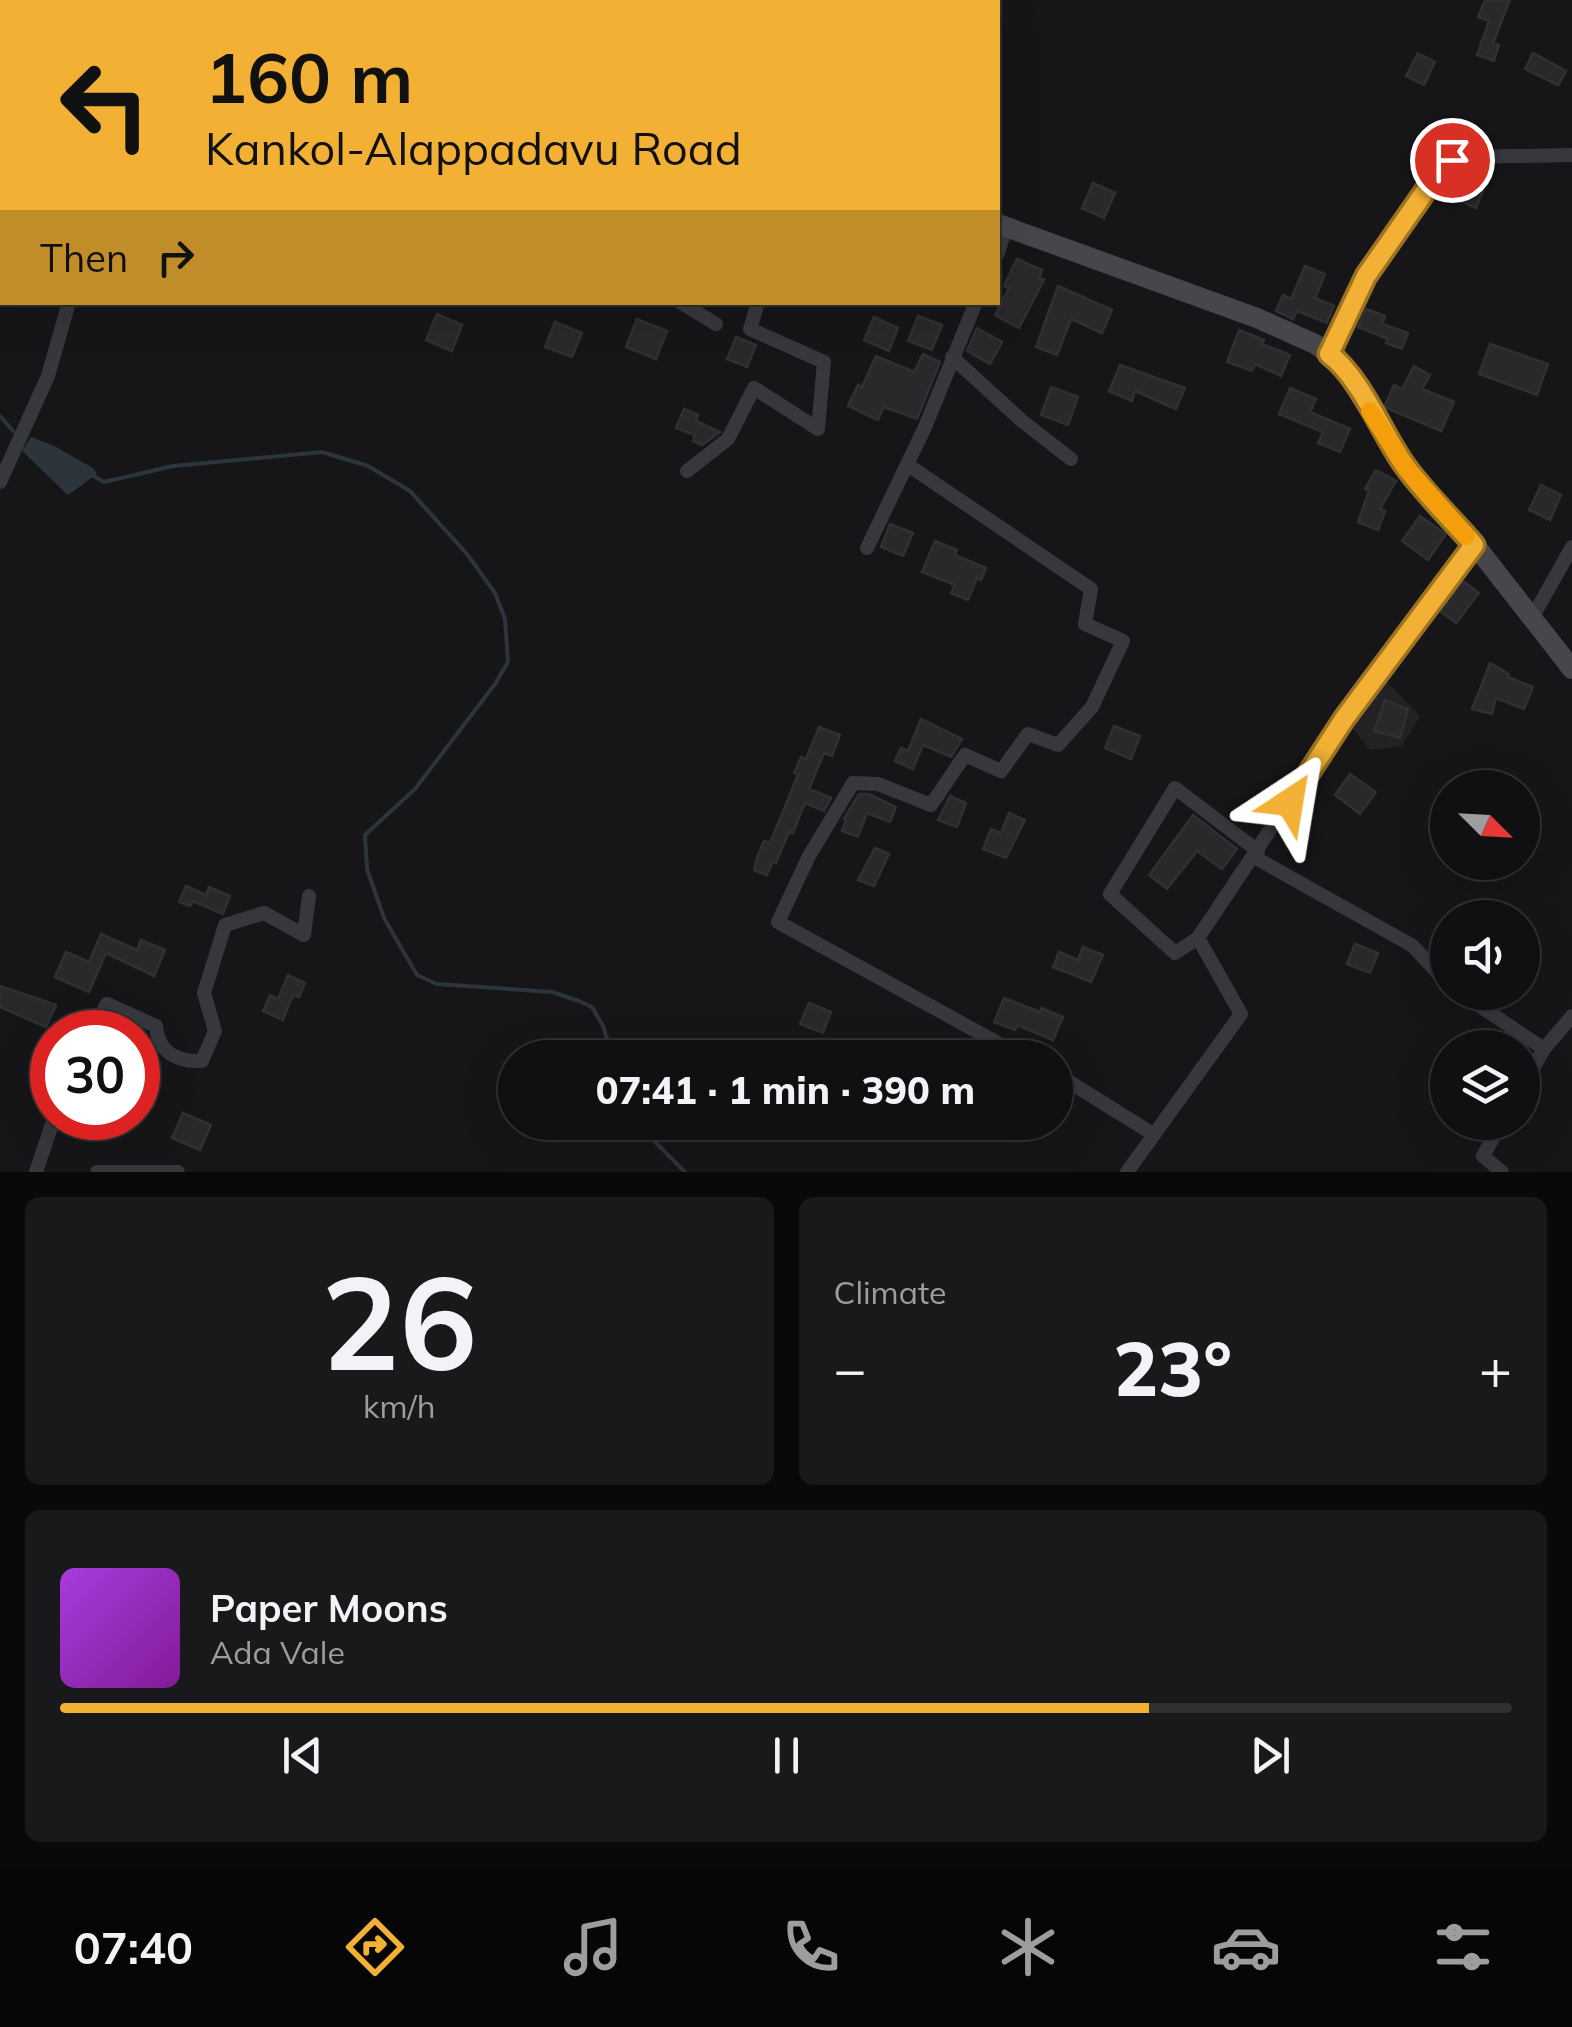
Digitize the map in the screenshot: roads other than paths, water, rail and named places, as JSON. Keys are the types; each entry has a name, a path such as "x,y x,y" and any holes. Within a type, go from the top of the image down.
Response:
{"main road":[{"path":"1002,225 1257,318 1329,354 1359,391 1406,468 1474,545 1572,668"}],"street":[{"path":"1329,354 1366,276 1440,170 1452,160 1572,155"},
{"path":"0,482 48,376 68,305"},
{"path":"685,305 716,324"},
{"path":"687,471 728,439 754,388 818,428 824,362 750,330 757,305"},
{"path":"867,548 908,465 975,305"},
{"path":"952,357 1022,421 1071,459"},
{"path":"908,465 1092,590 1084,624 1122,641 1092,707 1058,746 1028,734 1001,771 965,755 931,805 878,784 852,782 778,922 991,1040"},
{"path":"1430,964 1413,946 1256,854 1175,788 1110,894 1176,953 1198,938 1256,854 1344,719 1474,545"},
{"path":"1532,618 1572,547"},
{"path":"160,1045 188,1062 202,1060 215,1031 204,993 226,925 264,913 304,935 309,896"},
{"path":"1128,1172 1241,1014 1198,938"},
{"path":"1486,1010 1544,1049"},
{"path":"1540,1056 1572,1016"},
{"path":"1073,1085 1152,1134"},
{"path":"36,1172 47,1140"},
{"path":"1492,1140 1483,1156 1502,1172"},
{"path":"97,1172 178,1172"}],"waterway":[{"path":"0,416 13,431"},
{"path":"90,474 104,482 173,466 322,452 368,466 410,491 467,554 495,593 505,619 508,662 415,789 365,835 367,869 384,918 417,975 437,984 552,992 579,1001 592,1007 607,1040"},
{"path":"654,1140 685,1172"}]}
